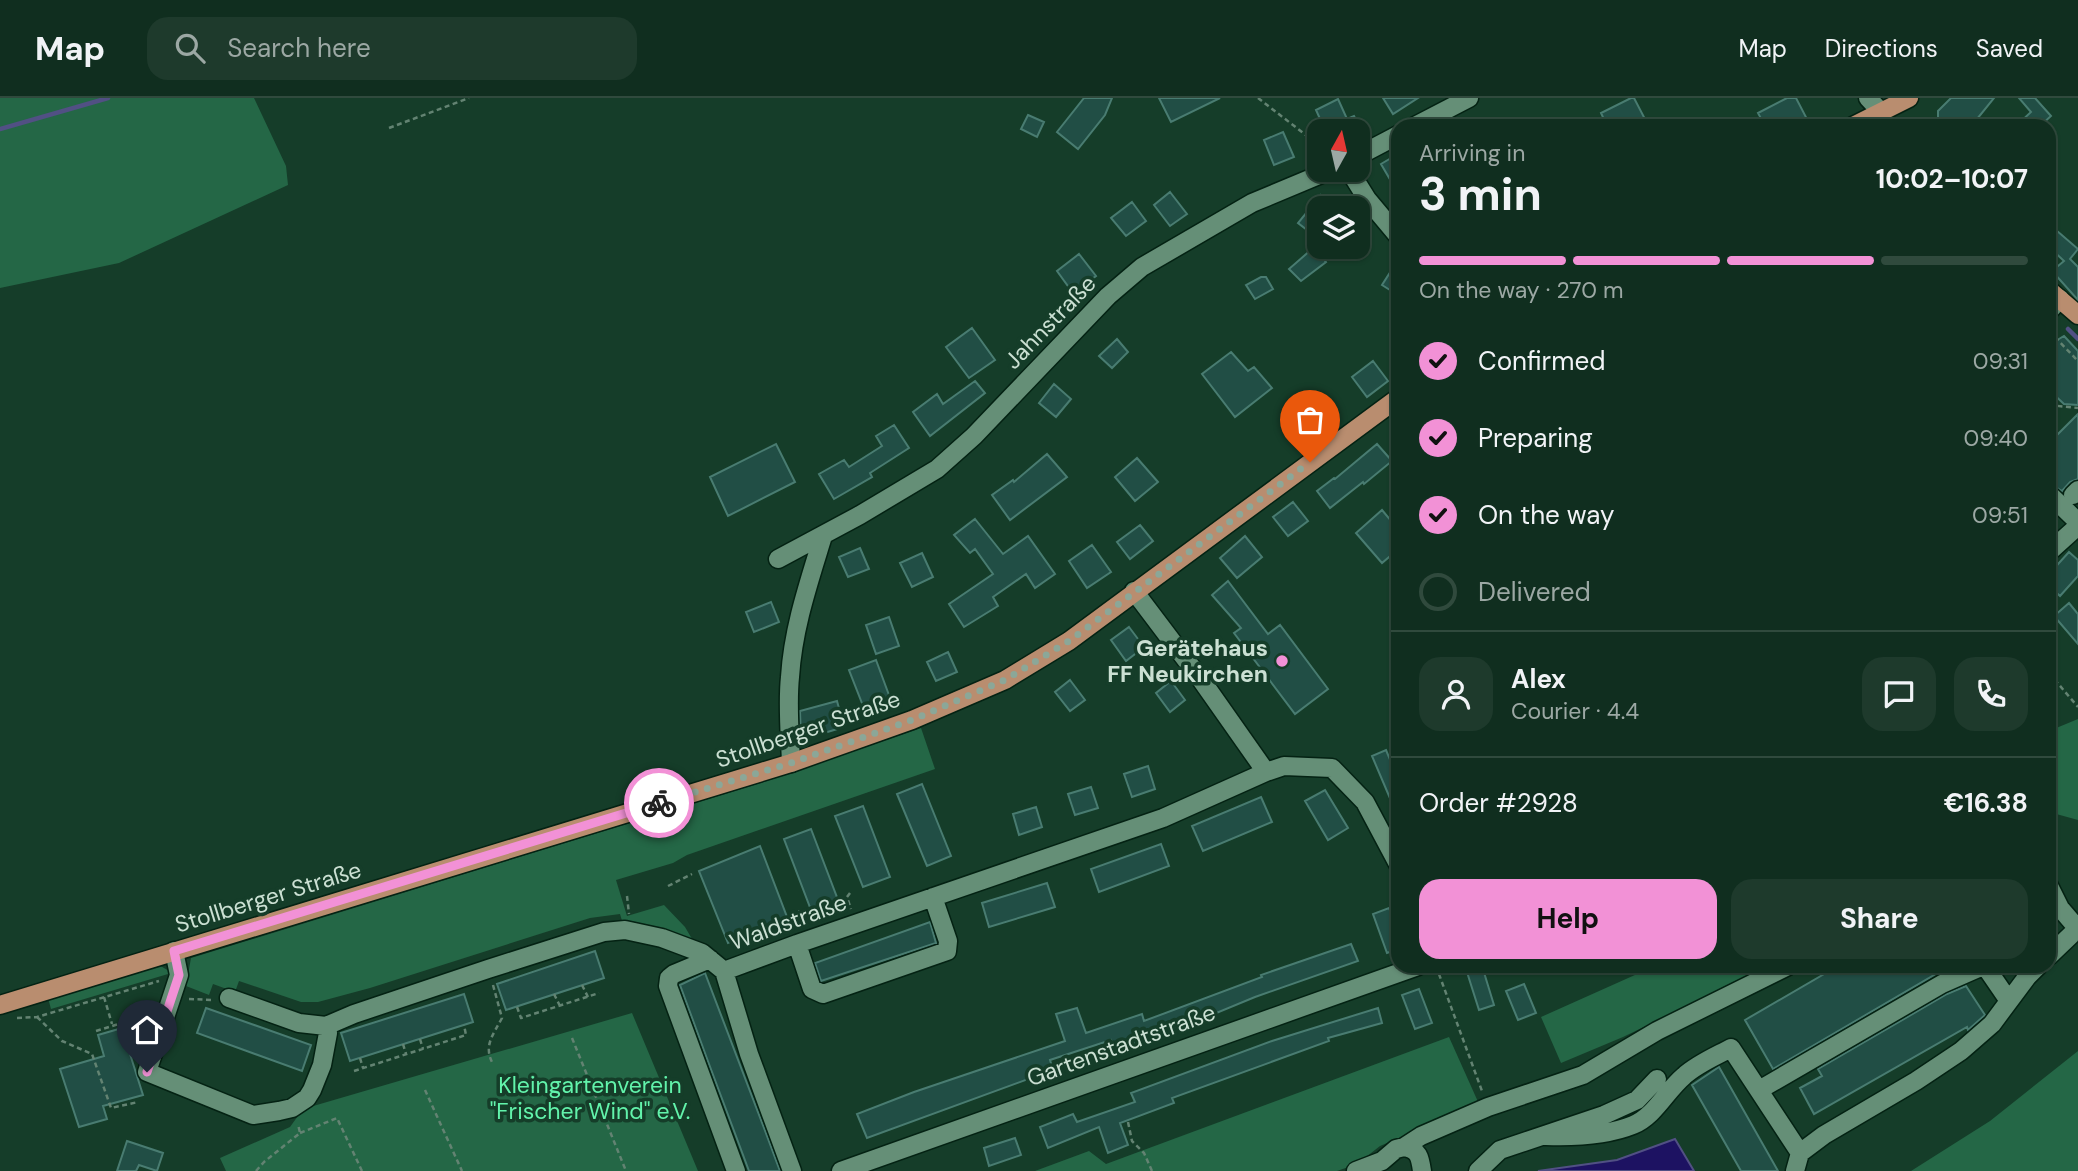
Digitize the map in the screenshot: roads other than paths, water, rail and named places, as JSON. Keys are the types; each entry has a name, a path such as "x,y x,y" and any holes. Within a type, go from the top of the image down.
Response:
{"main road":[{"path":"1886,119 1909,98"},
{"path":"2056,302 2078,316"},
{"name":"Stollberger Straße","path":"4,1012 174,951 791,763 912,720 1005,680 1069,641 1391,403"}],"street":[{"path":"1428,119 1469,98"},
{"path":"1868,98 1886,119"},
{"path":"1370,150 1391,139"},
{"name":"Jahnstraße","path":"778,559 823,536 937,469 974,436 1108,296 1142,267 1252,203 1307,180"},
{"path":"1356,182 1391,228"},
{"path":"2056,501 2078,524 2056,545"},
{"path":"791,763 789,678 794,641 823,536"},
{"path":"1134,591 1266,772"},
{"name":"Waldstraße","path":"326,1026 354,1014 604,932 625,930 662,938 702,953 724,971 1163,818 1284,766 1332,768 1365,802 1391,851"},
{"path":"797,944 812,989 823,994 947,951 948,941 933,897"},
{"path":"2056,900 2078,930 2056,949"},
{"path":"174,951 179,975 147,1072 253,1115 292,1108 307,1098 312,1090 322,1065 328,1033 326,1026 299,1023 232,999"},
{"path":"710,959 674,974 669,978 668,986 736,1171"},
{"path":"724,971 740,1026 792,1171"},
{"name":"Gartenstadtstraße","path":"841,1171 1398,973"},
{"path":"1356,1171 1382,1166 1396,1149 1488,1107 1583,1075 1657,1031 1774,973"},
{"path":"1759,1090 1942,984 1968,973"},
{"path":"1989,973 2009,1001"},
{"path":"1795,1171 1800,1153 1824,1135 1961,1051 1993,1024 2032,973"},
{"path":"1546,1136 1608,1132 1635,1124 1652,1113 1666,1093 1686,1073 1731,1048 1800,1153"},
{"path":"1478,1171 1500,1150 1604,1115 1637,1100 1657,1079"},
{"path":"1404,1147 1414,1149 1419,1155 1422,1171"}],"waterway":[{"path":"0,129 108,98"},
{"path":"2068,329 2078,339"}],"place":[{"name":"Gerätehaus FF Neukirchen","path":"1282,661"}],"park label":[{"name":"Kleingartenverein \"Frischer Wind\" e.V.","path":"590,1098"}]}
